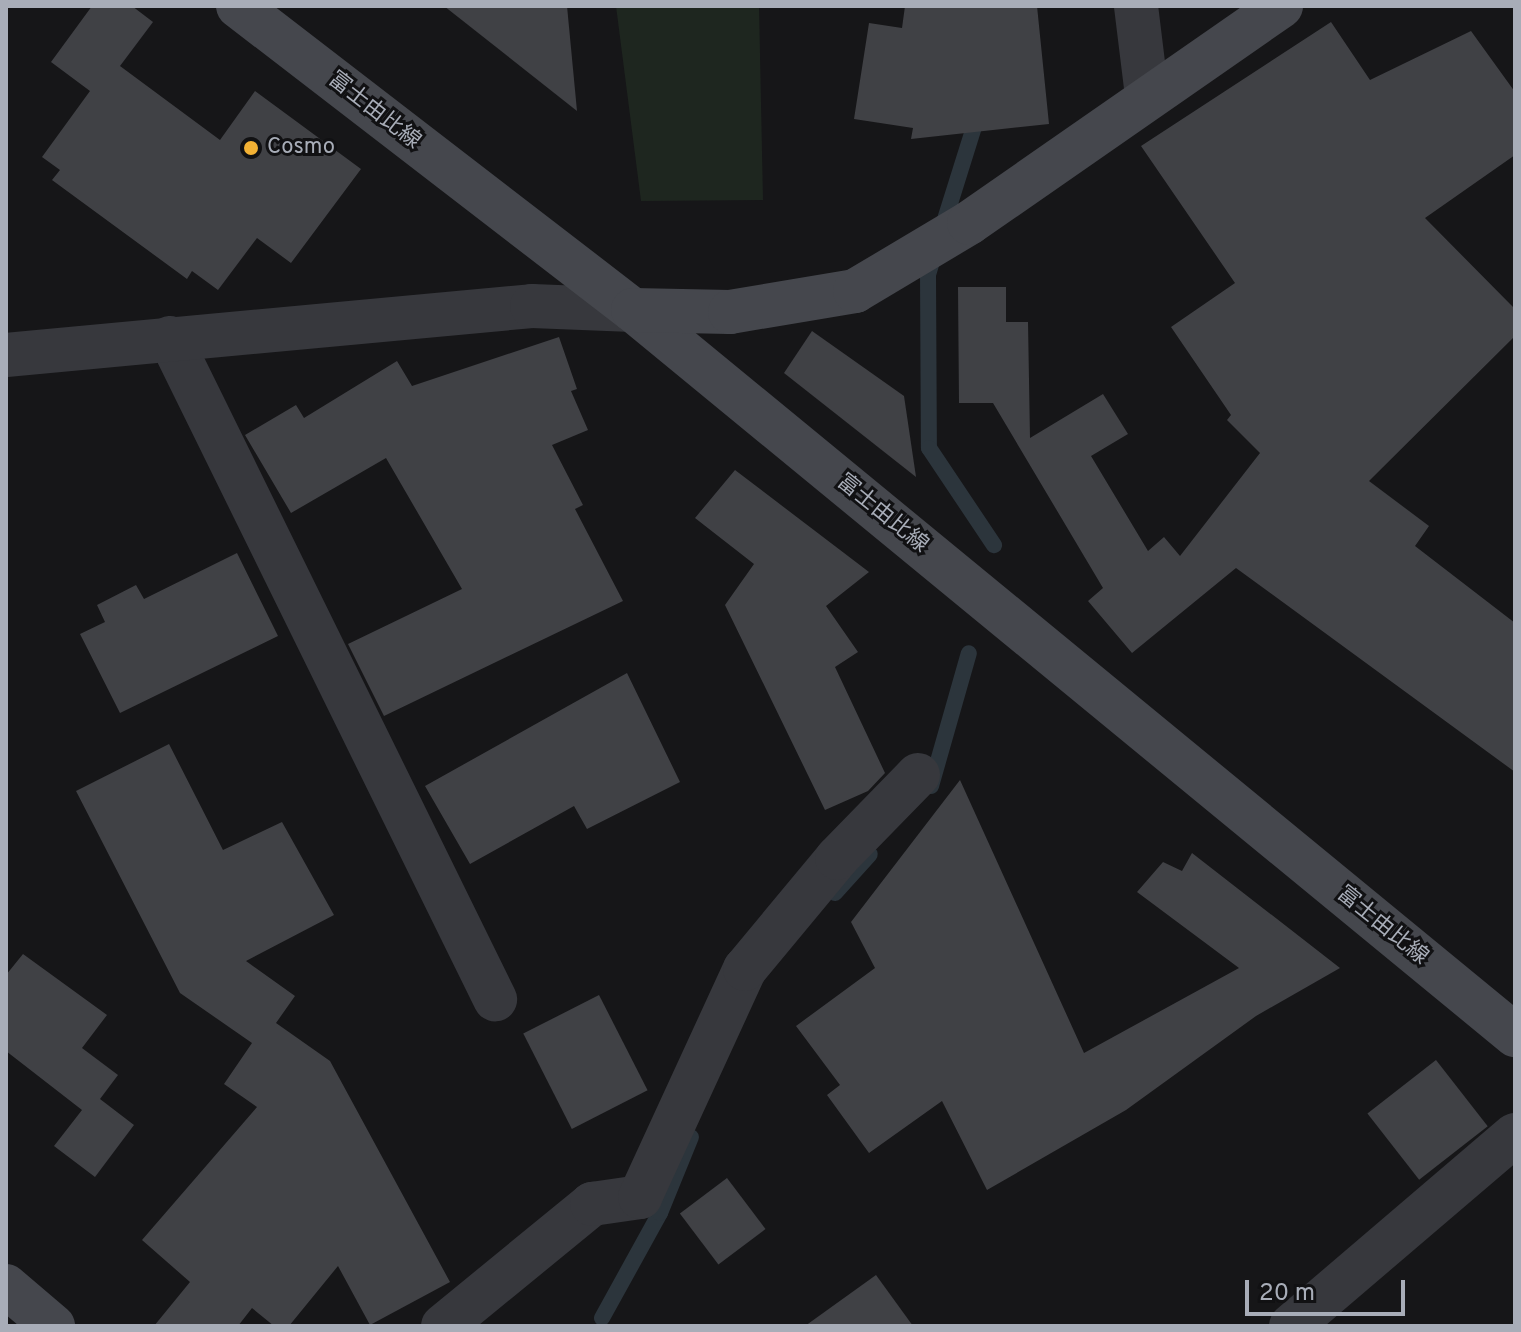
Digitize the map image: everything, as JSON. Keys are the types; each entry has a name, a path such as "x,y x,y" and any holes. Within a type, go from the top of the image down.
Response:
{"main road":[{"name":"富士由比線","path":"238,6 633,310 1515,1035"},
{"path":"633,310 730,312 855,291 906,264 969,223 1147,96 1281,6"},
{"path":"6,1286 53,1326"}],"street":[{"path":"1136,6 1147,96"},
{"path":"6,355 532,306 633,310"},
{"path":"170,338 495,999"},
{"path":"443,1326 592,1204 640,1197 745,969 837,858 918,775"},
{"path":"1291,1326 1515,1135"}],"shaded area":[{"path":"616,6 759,6 763,200 641,201"}],"building":[{"name":"Cosmo","path":"92,6 132,6 153,22 120,66 220,140 255,91 361,169 291,263 257,238 218,290 192,271 187,279 52,180 60,170 42,157 90,91 51,62"},
{"path":"444,6 567,6 577,111"},
{"path":"905,6 1037,6 1049,124 911,139 913,128 854,119 869,23 902,28"},
{"path":"1331,22 1370,80 1471,31 1515,92 1515,155 1425,218 1515,309 1515,336 1369,481 1429,526 1415,546 1515,623 1515,772 1236,568 1132,653 1088,601 1103,588 993,403 959,403 958,287 1006,287 1006,322 1028,322 1030,438 1103,394 1128,434 1091,456 1148,551 1164,537 1180,556 1260,453 1227,420 1231,415 1171,327 1235,283 1141,146"},
{"path":"812,331 904,396 916,477 784,373"},
{"path":"559,337 577,389 571,391 588,430 552,445 583,505 575,509 623,601 384,716 348,644 462,589 386,458 291,513 245,435 296,405 304,418 397,361 412,386"},
{"path":"735,470 869,572 826,606 858,652 835,667 885,773 868,791 825,810 725,605 754,564 695,518"},
{"path":"237,553 278,636 120,713 80,634 105,622 97,605 136,585 144,599"},
{"path":"627,673 680,782 587,829 574,806 470,864 425,786"},
{"path":"169,744 223,850 282,822 334,915 246,961 295,996 276,1023 330,1061 450,1282 370,1325 338,1266 289,1326 274,1326 252,1308 238,1326 154,1326 190,1282 142,1240 257,1107 224,1084 252,1043 180,993 76,791"},
{"path":"960,780 1084,1053 1239,968 1137,892 1163,862 1182,871 1192,853 1340,968 1256,1016 1126,1110 987,1190 942,1101 869,1153 827,1095 840,1085 796,1026 875,968 851,922"},
{"path":"23,954 107,1015 82,1048 118,1075 100,1099 134,1125 95,1177 54,1146 82,1110 6,1051 6,975"},
{"path":"599,995 648,1090 572,1129 523,1034"},
{"path":"1436,1060 1488,1126 1419,1180 1367,1114"},
{"path":"727,1178 766,1229 718,1265 680,1214"},
{"path":"876,1275 913,1326 805,1326"}],"waterway":[{"path":"942,229 978,114"},
{"path":"934,255 928,275 929,448 994,545"},
{"path":"931,786 969,653"},
{"path":"835,893 870,854"},
{"path":"602,1318 660,1213 691,1137"}],"place":[{"name":"Cosmo","path":"251,148"}]}
